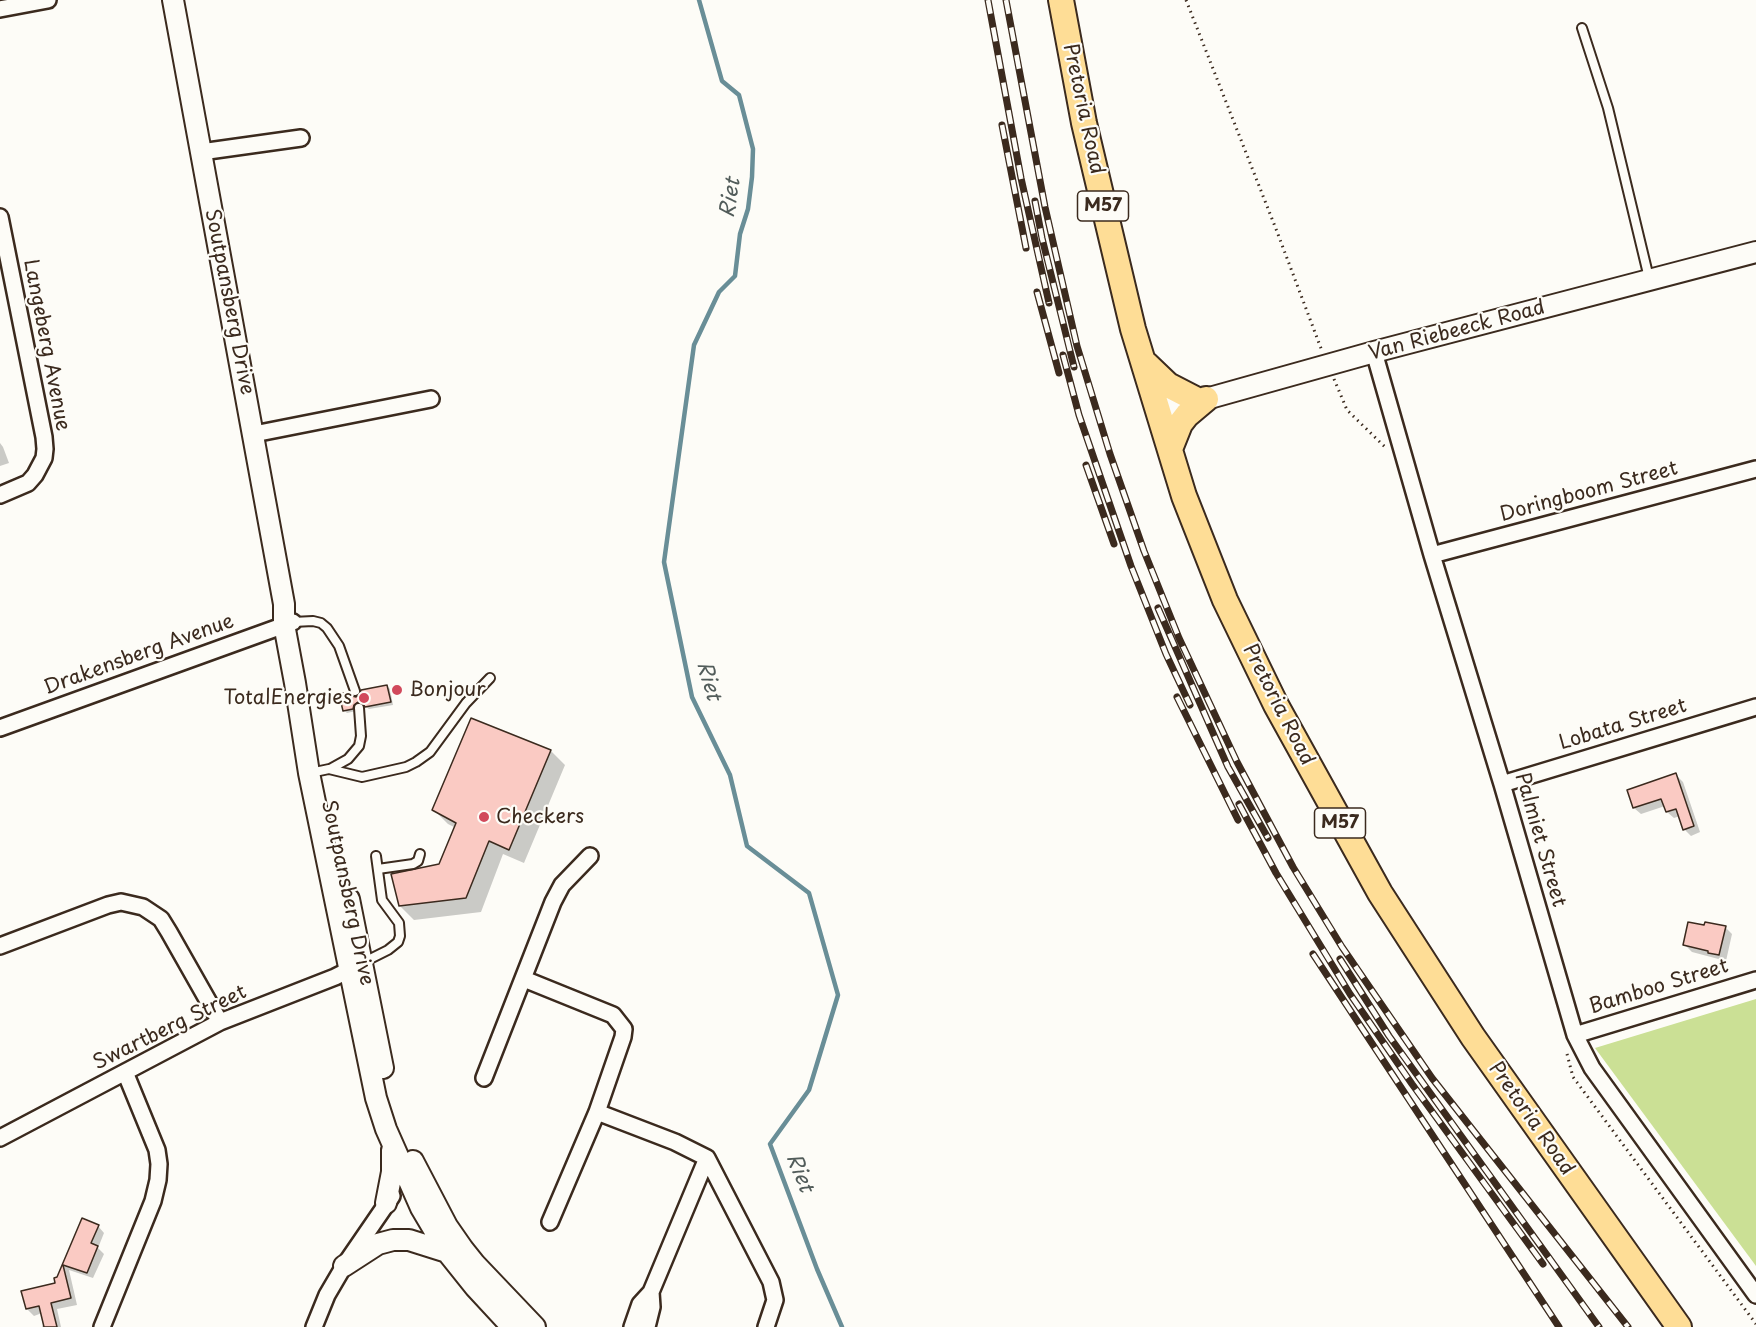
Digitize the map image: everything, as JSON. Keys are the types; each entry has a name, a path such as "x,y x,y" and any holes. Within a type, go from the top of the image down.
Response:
{"main road":[{"name":"Pretoria Road","path":"1061,0 1084,123 1133,329 1184,496 1225,600 1276,705 1380,893 1473,1037 1679,1327"},
{"path":"1144,362 1168,385 1202,400 1180,424 1170,449"}],"street":[{"path":"0,9 48,0"},
{"name":"Soutpansberg Drive","path":"173,0 287,616 356,966 376,1098 392,1142 410,1171"},
{"path":"201,152 301,138"},
{"name":"Langeberg Avenue","path":"0,217 6,280 45,449 44,458 36,475 28,483 0,495"},
{"name":"Van Riebeeck Road","path":"1159,409 1202,400 1374,352 1756,252"},
{"name":"Palmiet Street","path":"1374,352 1432,555 1502,784 1570,1040 1756,1295"},
{"path":"254,434 430,399"},
{"name":"Doringboom Street","path":"1432,555 1756,469"},
{"name":"Drakensberg Avenue","path":"0,729 287,616"},
{"name":"Lobata Street","path":"1502,784 1756,707"},
{"path":"484,1078 562,885 590,856"},
{"path":"0,946 108,905 121,902 143,907 161,919 220,1022"},
{"name":"Soutpansberg Drive","path":"356,966 388,1099 410,1171"},
{"name":"Swartberg Street","path":"0,1138 220,1022 356,966"},
{"path":"524,979 613,1015 624,1029 597,1112 550,1222"},
{"name":"Bamboo Street","path":"1570,1040 1756,980"},
{"path":"102,1327 153,1201 158,1180 157,1150 125,1072"},
{"path":"597,1112 675,1142 706,1158 771,1282 775,1300 766,1327"},
{"path":"386,1203 392,1172 392,1142"},
{"path":"633,1327 640,1304 651,1292 706,1158"},
{"path":"314,1327 327,1295 344,1266 410,1171"},
{"path":"410,1171 421,1208 447,1252 512,1327"},
{"path":"410,1171 475,1264 535,1327"},
{"path":"344,1266 378,1244 393,1240 410,1240 447,1252"},
{"path":"647,1327 651,1292"}],"lane":[{"path":"1582,28 1608,108 1650,279"},
{"path":"287,616 321,623 327,628 339,646 355,691"},
{"path":"319,771 362,777 406,767 416,762 430,752 466,703 490,678"},
{"path":"319,771 348,759 359,746 361,736 359,708"},
{"path":"378,869 415,863 420,854"},
{"path":"356,966 388,951 398,942 400,936 399,923 382,900 376,856"}],"path":[{"path":"1186,0 1272,218 1327,366 1347,410 1388,452"},
{"path":"1570,1040 1573,1077 1756,1324"}],"green space":[{"path":"1756,999 1756,1266 1595,1048"}],"building":[{"path":"387,685 391,702 365,707 358,702 353,709 343,711 339,694 349,692 356,697 361,690"},
{"name":"Checkers","path":"471,718 551,750 509,850 489,841 466,898 399,906 391,874 439,864 456,823 432,810"},
{"path":"1676,773 1694,826 1683,830 1676,809 1666,812 1661,799 1633,808 1627,790"},
{"path":"1688,922 1726,926 1719,955 1683,945"},
{"path":"82,1218 99,1225 91,1243 98,1246 87,1273 63,1265 71,1298 51,1303 57,1327 44,1327 39,1306 26,1309 21,1291 55,1283 54,1278 57,1277"}],"waterway":[{"name":"Riet","path":"699,0 722,81 739,95 753,149 752,177 748,209 740,234 735,276 719,292 694,345 664,562 692,697 730,775 747,846 809,893 838,995 809,1090 770,1144 817,1269 842,1327"}],"railway":[{"path":"988,0 1021,178 1049,303"},
{"path":"1006,0 1045,207 1077,346 1110,454 1144,551 1179,638 1237,762 1293,867 1342,947 1432,1078 1628,1327"},
{"path":"1002,125 1026,248"},
{"path":"1035,201 1074,367"},
{"path":"1037,292 1059,373"},
{"path":"1063,355 1079,415 1131,566 1166,654 1190,705"},
{"path":"1086,465 1114,544"},
{"path":"1158,608 1228,767 1268,838"},
{"path":"1177,697 1238,820"},
{"path":"1239,804 1276,873 1350,994 1412,1084 1543,1264"},
{"path":"1313,954 1559,1327"},
{"path":"1340,959 1389,1036 1599,1327"}],"place":[{"name":"Bonjour","path":"397,690"},
{"name":"TotalEnergies","path":"364,698"},
{"name":"Checkers","path":"484,817"}]}
